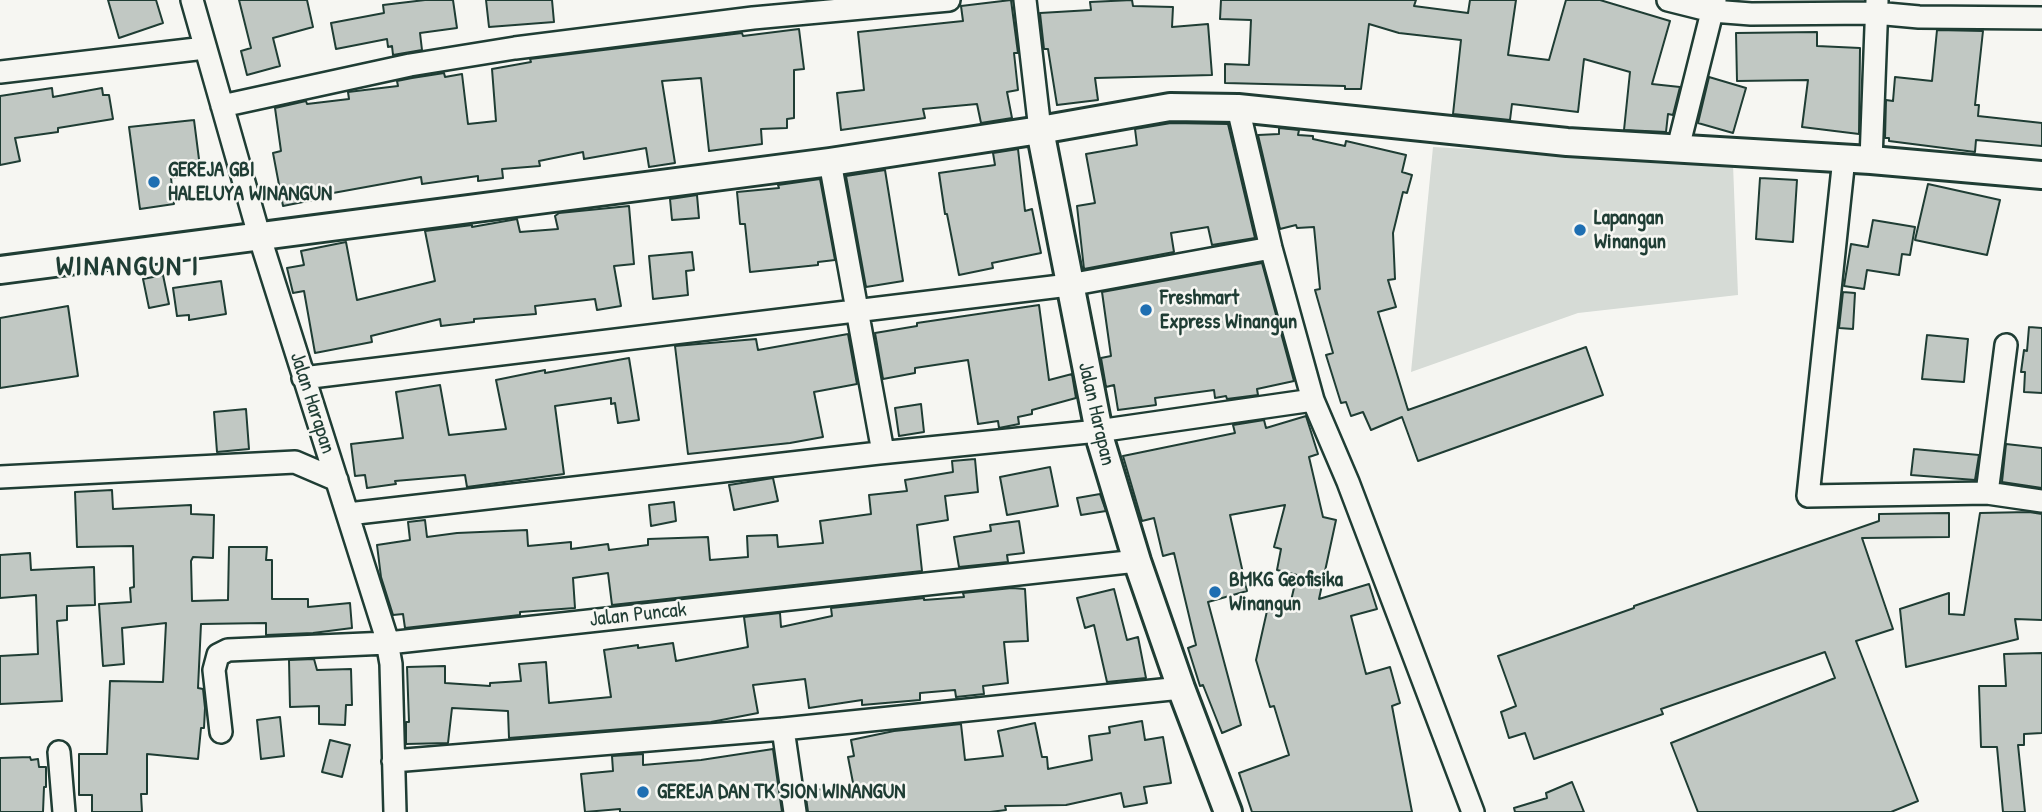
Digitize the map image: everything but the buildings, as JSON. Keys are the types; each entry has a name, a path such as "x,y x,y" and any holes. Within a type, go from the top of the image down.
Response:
{"street":[{"name":"Jalan Harapan","path":"192,0 259,235 388,643 391,664 395,812"},
{"path":"222,106 410,65 751,9 949,0"},
{"name":"Jalan Harapan","path":"1025,0 1040,130 1098,430 1137,561 1228,812"},
{"path":"1668,0 1713,6 1876,7 1919,17 2042,18"},
{"path":"1678,148 1713,6"},
{"path":"1871,160 1876,7"},
{"path":"1,69 205,48"},
{"path":"0,270 830,162 1040,130 1154,109 1193,107 1238,108 1567,142 1844,158 2042,175"},
{"path":"1238,108 1271,248 1313,400 1376,554 1473,812"},
{"path":"1844,158 1808,496 1987,493 2042,501"},
{"path":"830,162 883,453"},
{"path":"303,379 1069,285 1271,248"},
{"path":"1987,493 2006,345"},
{"path":"348,513 1098,430 1313,400"},
{"path":"295,462 321,435"},
{"path":"0,477 295,462 337,480"},
{"name":"Jalan Puncak","path":"221,732 214,670 218,654 222,651 388,643 1137,561"},
{"path":"393,761 783,729 1181,688"},
{"path":"783,729 794,812"},
{"path":"59,752 64,812"}],"shaded area":[{"name":"Lapangan Winangun","path":"1433,147 1733,164 1738,295 1578,313 1411,372"}],"place":[{"name":"GEREJA GBI HALELUYA WINANGUN","path":"154,182"},
{"name":"Lapangan Winangun","path":"1580,230"},
{"name":"Freshmart Express Winangun","path":"1146,310"},
{"name":"BMKG Geofisika Winangun","path":"1215,592"},
{"name":"GEREJA DAN TK SION WINANGUN","path":"643,792"}],"district":[{"name":"WINANGUN I","path":"128,268"}]}
